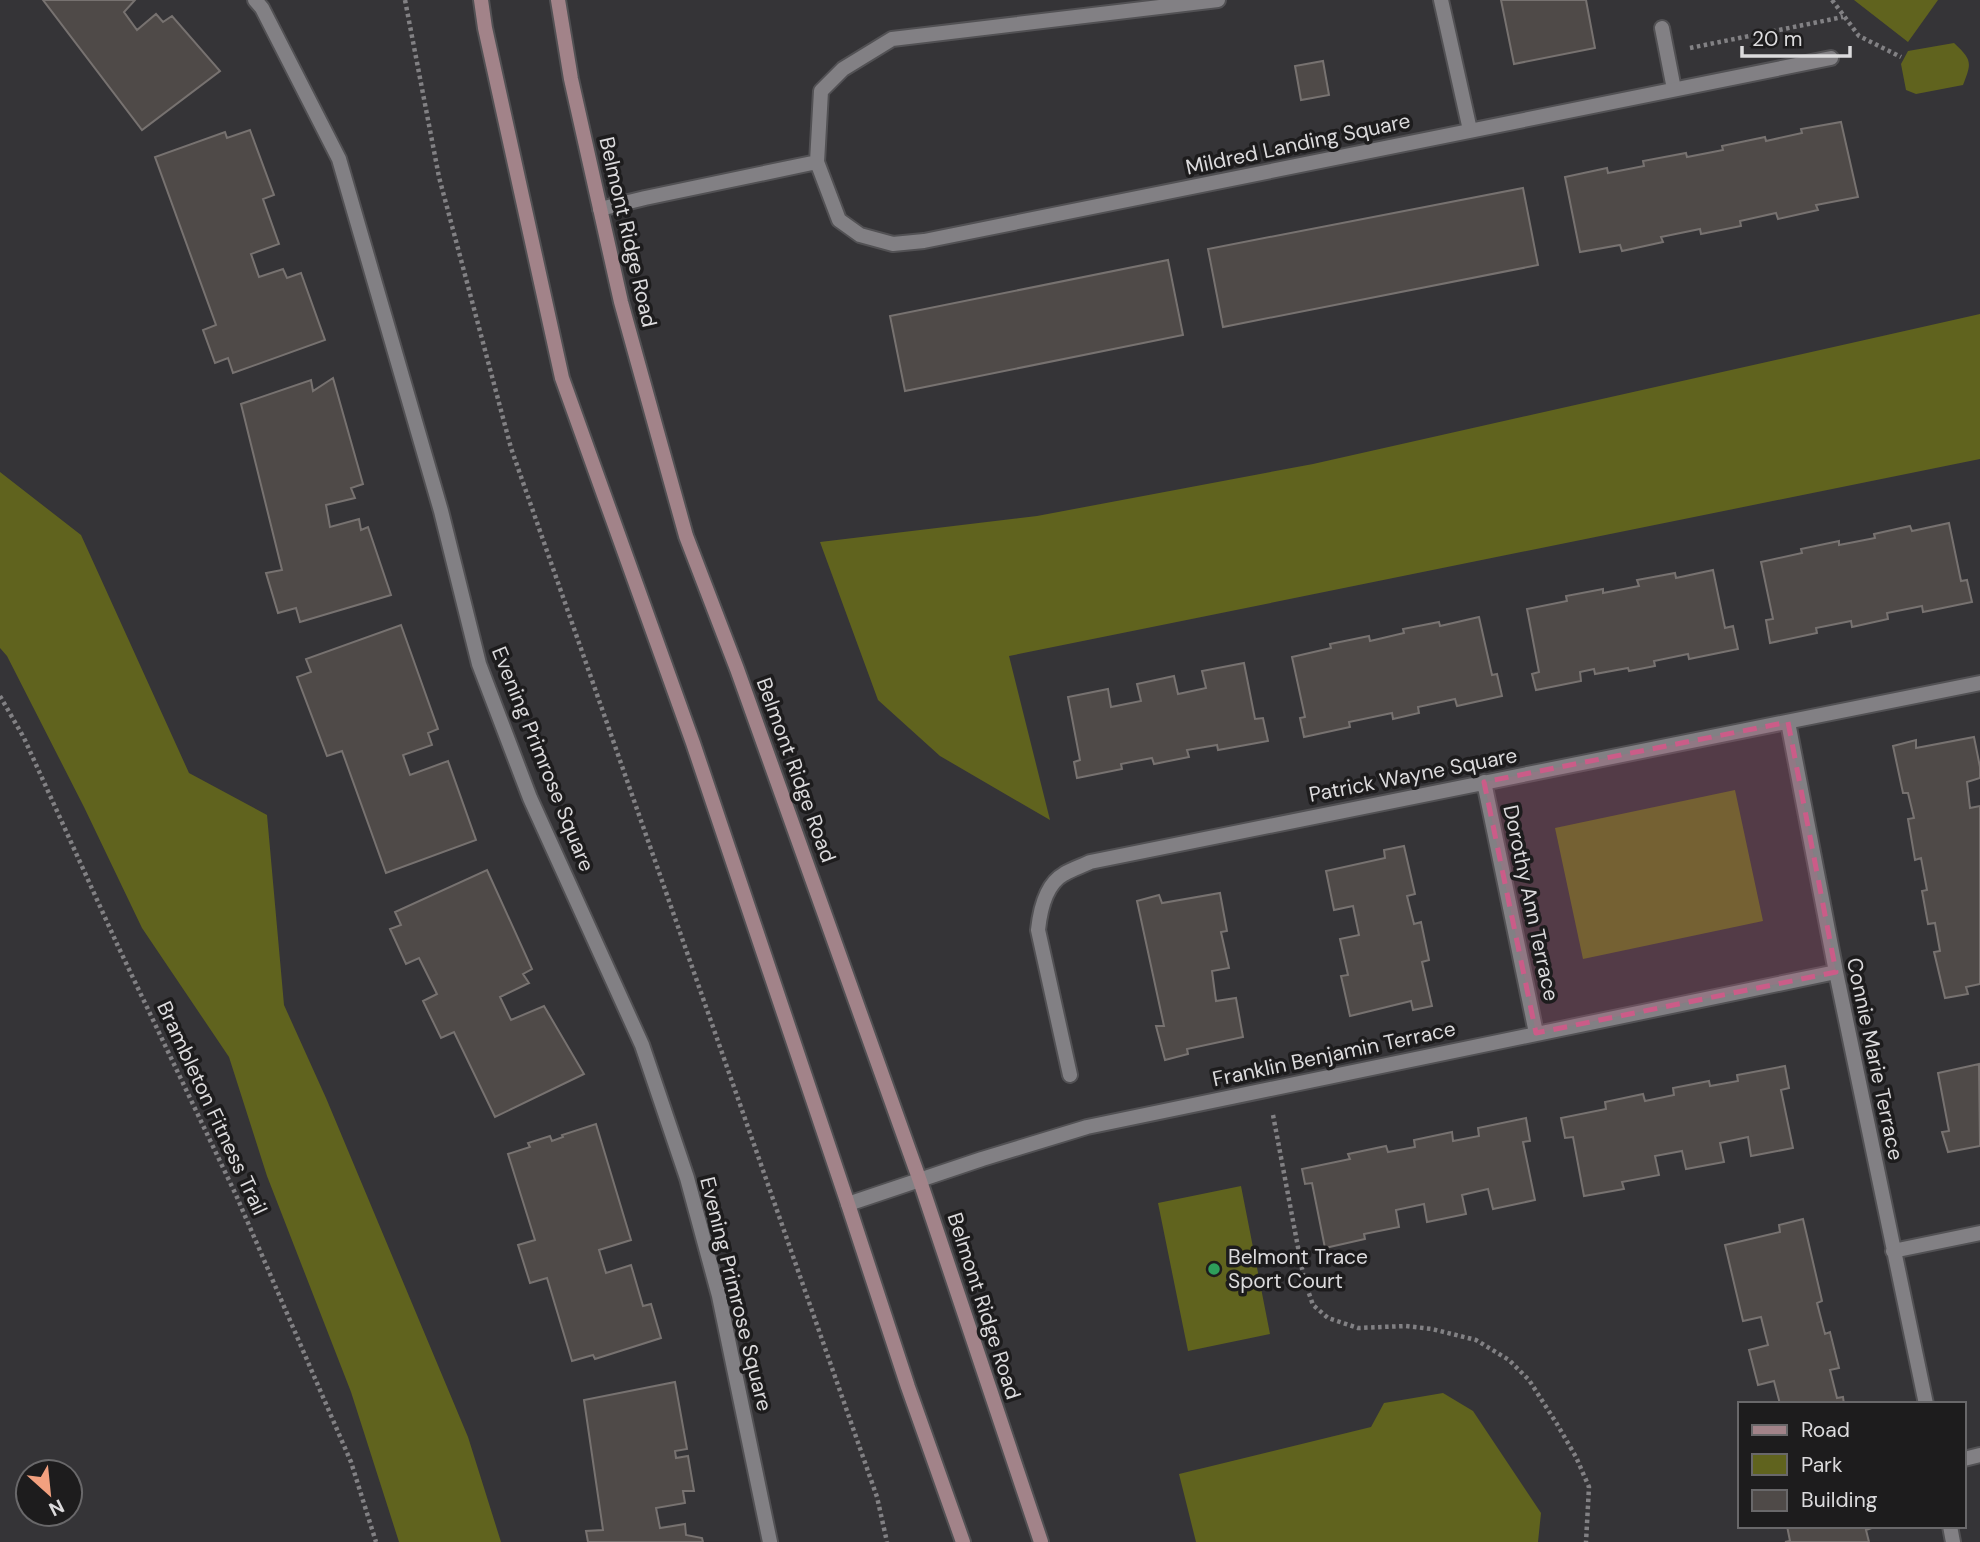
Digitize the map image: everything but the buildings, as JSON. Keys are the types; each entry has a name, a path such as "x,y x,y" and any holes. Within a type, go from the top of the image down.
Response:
{"main road":[{"path":"481,0 562,378 693,743 908,1387 963,1542"},
{"name":"Belmont Ridge Road","path":"558,0 571,79 621,302 686,536 737,669 920,1181 1041,1542"}],"street":[{"name":"Evening Primrose Square","path":"255,0 262,8 339,159 441,511 479,664 530,797 642,1045 683,1166 719,1296 770,1542"},
{"name":"Mildred Landing Square","path":"1218,0 892,39 843,69 821,91 817,162 839,220 860,235 892,244 924,241 1831,58"},
{"path":"1441,0 1470,130"},
{"path":"1662,28 1674,89"},
{"path":"600,209 817,162"},
{"name":"Patrick Wayne Square","path":"1070,1075 1038,930 1048,893 1061,875 1090,862 1980,683"},
{"name":"Connie Marie Terrace","path":"1788,722 1836,972 1926,1402"},
{"name":"Dorothy Ann Terrace","path":"1484,782 1536,1033"},
{"name":"Franklin Benjamin Terrace","path":"848,1204 982,1158 1087,1127 1836,972"},
{"path":"1893,1251 1980,1233"}],"path":[{"path":"405,0 439,177 511,448 877,1497 887,1542"},
{"path":"1832,0 1859,36 1901,57"},
{"path":"1666,53 1843,17"},
{"name":"Brambleton Fitness Trail","path":"0,696 24,738 117,944 236,1195 351,1462 376,1542"},
{"path":"1268,1090 1304,1279 1313,1305 1328,1318 1358,1328 1419,1328 1476,1340 1509,1360 1529,1380 1557,1424 1589,1487 1586,1542"}],"highlighted area":[{"path":"1788,722 1836,972 1536,1033 1484,782"}],"green space":[{"path":"1854,0 1938,0 1908,42"},
{"path":"1954,43 1969,62 1963,85 1916,94 1906,90 1901,64 1908,51"},
{"path":"1980,314 1980,459 1009,656 1050,820 940,756 878,700 820,542 1037,516 1313,464"},
{"path":"0,472 81,535 189,773 267,815 284,1005 326,1098 468,1437 501,1542 399,1542 351,1392 267,1176 229,1057 142,928 84,807 7,656 0,648"},
{"path":"1735,790 1763,921 1583,959 1555,828"},
{"name":"Belmont Trace Sport Court","path":"1241,1186 1270,1334 1188,1351 1158,1203"},
{"path":"1443,1393 1473,1411 1541,1513 1538,1542 1196,1542 1179,1474 1371,1427 1384,1403"}],"place":[{"name":"Belmont Trace Sport Court","path":"1214,1269"}]}
